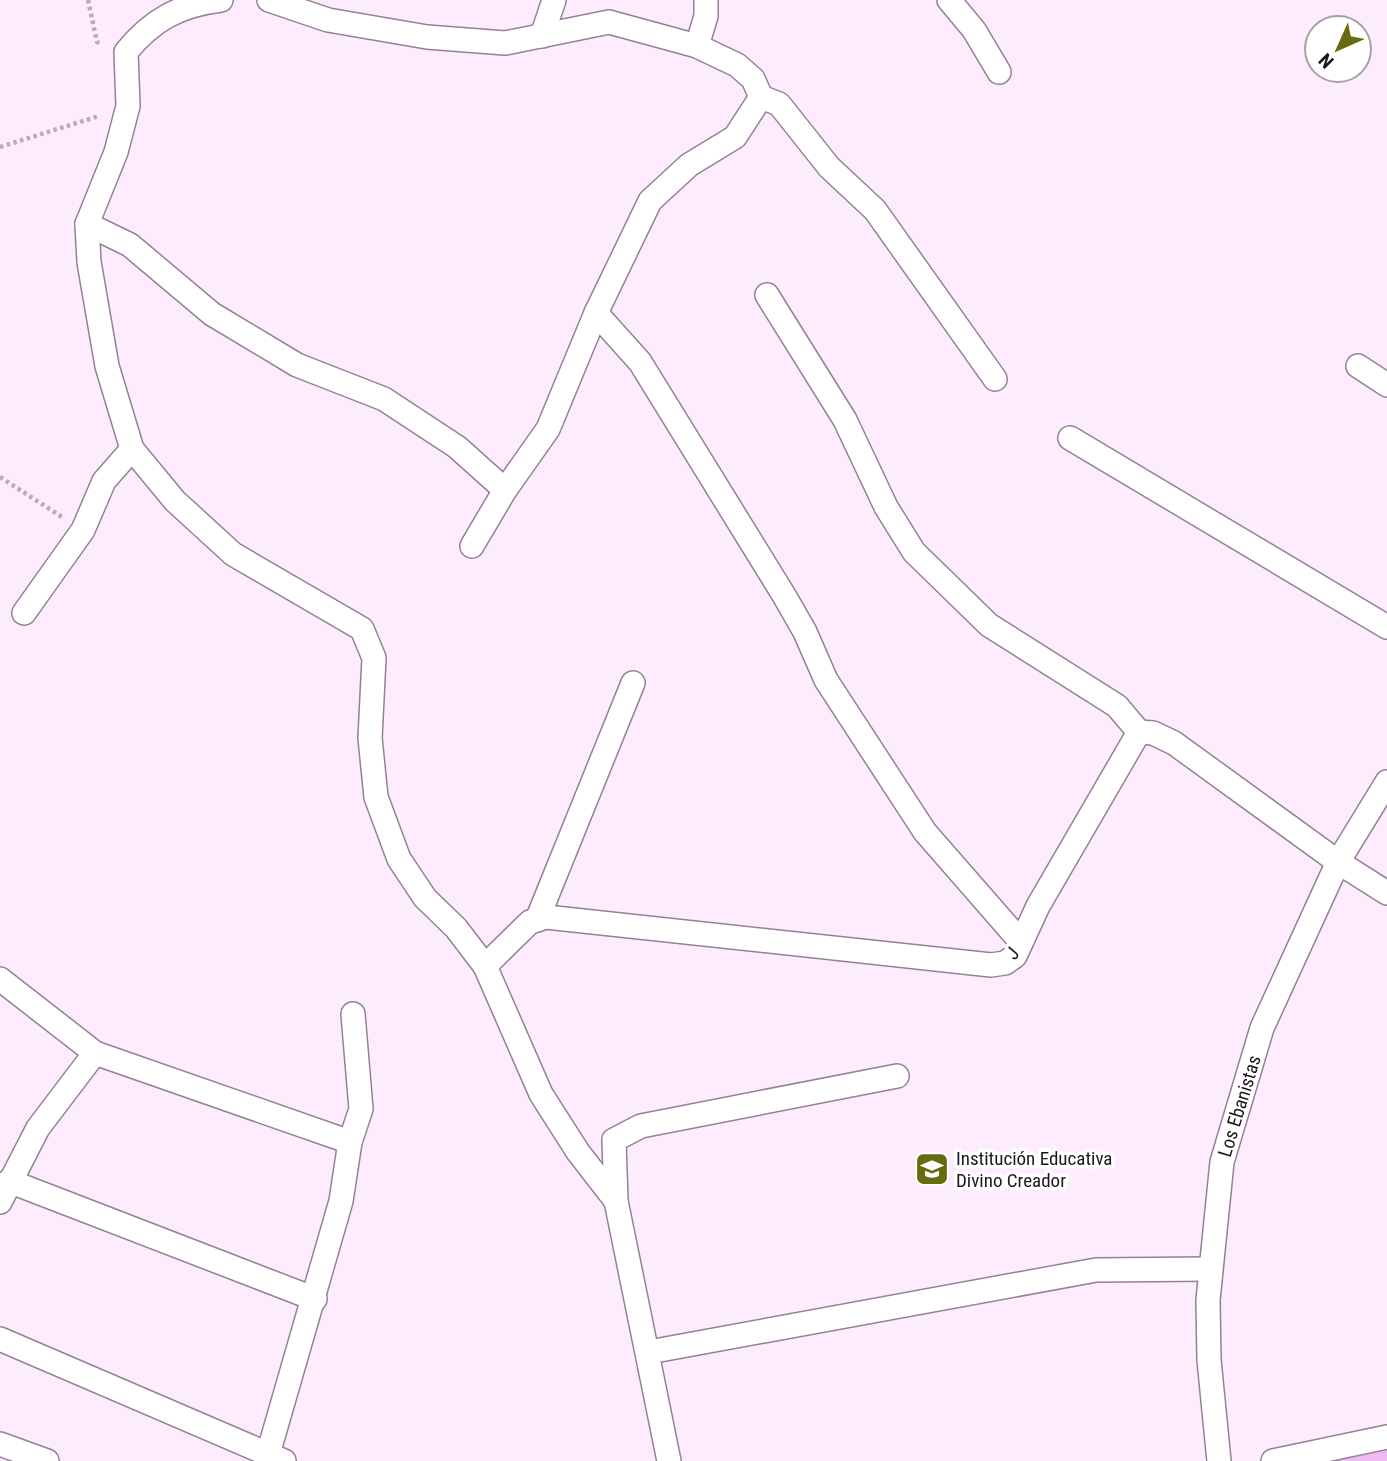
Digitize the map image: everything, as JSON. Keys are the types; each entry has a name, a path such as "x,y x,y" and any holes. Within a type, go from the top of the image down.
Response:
{"street":[{"path":"221,0 192,3 145,28 126,52 128,106 116,152 87,224 89,262 107,366 132,449 174,501 233,554 362,629 374,658 370,738 376,797 399,859 425,898 456,928 485,966 541,1094 578,1152 616,1201"},
{"path":"269,0 328,20 427,37 505,43 609,22 697,46 737,65 753,79 761,97 779,104 829,167 875,210 995,379"},
{"path":"542,36 554,0"},
{"path":"697,46 706,16 706,0"},
{"path":"949,0 974,30 999,72"},
{"path":"472,546 505,489 548,429 596,313 650,201 689,165 735,137 761,97"},
{"path":"87,224 130,244 212,314 286,358 384,399 457,447 505,489"},
{"path":"768,295 845,420 886,507 914,552 989,625 1117,706 1139,732 1153,733 1174,743 1338,862 1387,893"},
{"path":"596,313 640,362 785,597 827,680 925,832 1021,942"},
{"path":"1358,366 1387,385"},
{"path":"1070,438 1387,627"},
{"path":"24,613 83,530 104,481 132,449"},
{"path":"485,966 530,922 537,920 633,683"},
{"name":"J","path":"537,920 546,917 992,965 1005,963 1015,956 1038,906 1139,732"},
{"name":"Los Ebanistas","path":"1219,1461 1209,1360 1210,1269 1222,1162 1262,1028 1338,862 1387,782"},
{"path":"0,979 95,1053 350,1142"},
{"path":"0,1339 273,1459 341,1201 350,1142 361,1109 353,1014"},
{"path":"95,1053 38,1128 4,1191 315,1299"},
{"path":"669,1461 649,1352 616,1201 614,1140 641,1126 897,1076"},
{"path":"649,1352 1096,1270 1210,1269"},
{"path":"1273,1461 1387,1437"},
{"path":"0,1444 47,1461"}],"path":[{"path":"88,0 97,42 126,52"},
{"path":"0,147 128,106"},
{"path":"0,477 83,530"}],"shaded area":[{"path":"1387,1440 1387,1461 1290,1461"}],"place":[{"name":"Institución Educativa Divino Creador","path":"932,1169"}]}
